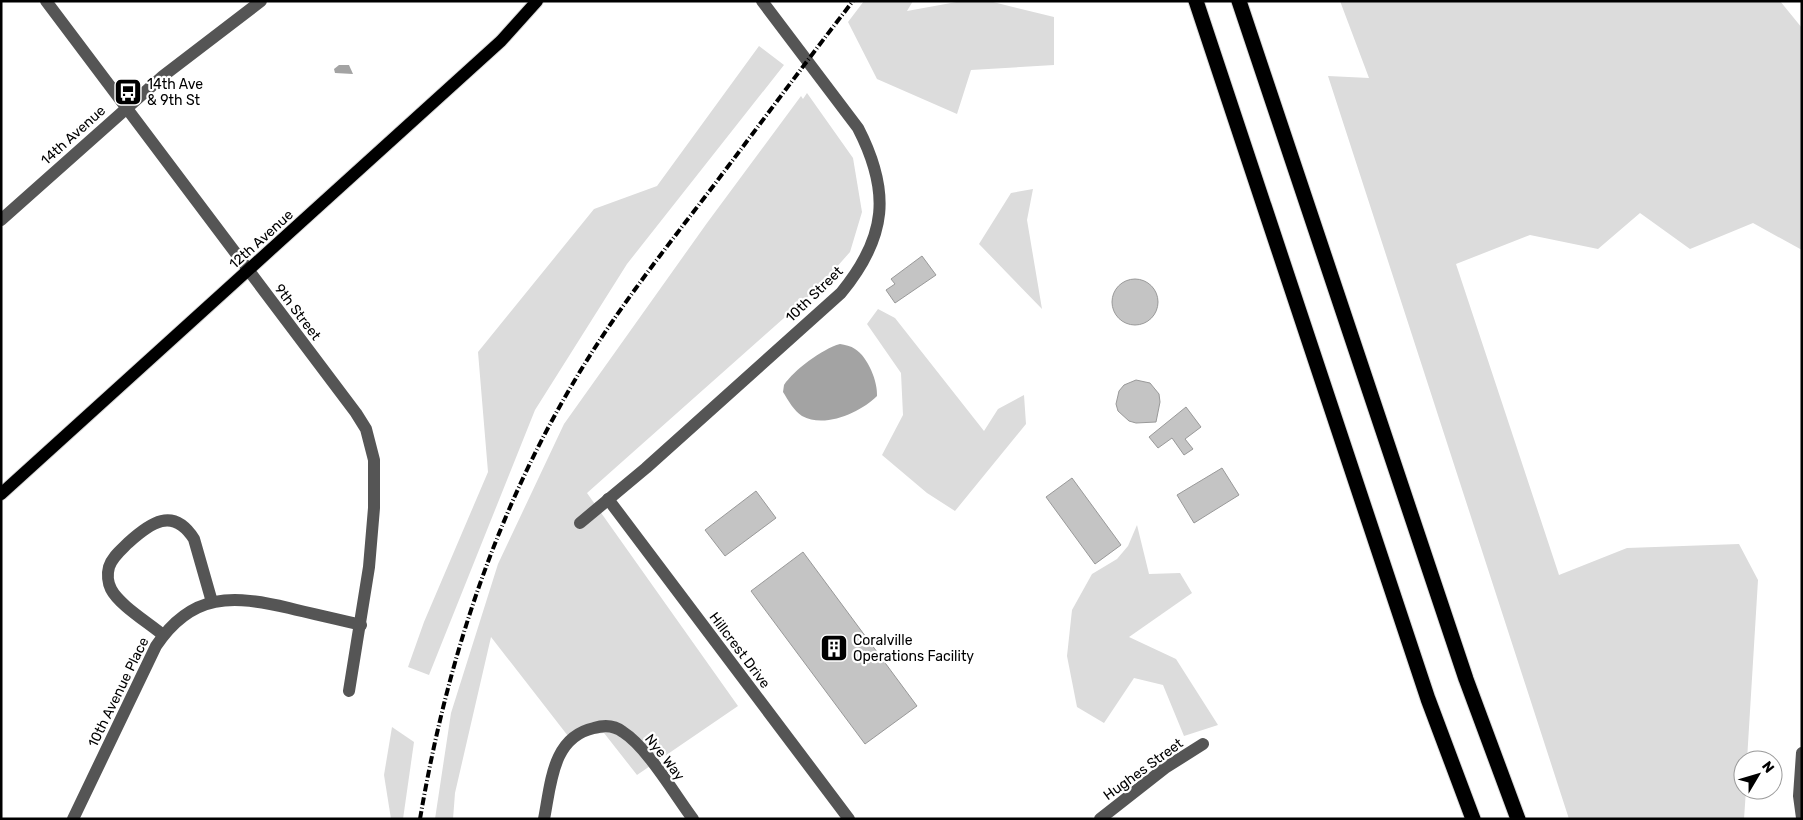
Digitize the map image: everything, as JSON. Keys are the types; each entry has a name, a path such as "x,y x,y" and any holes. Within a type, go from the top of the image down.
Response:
{"highway":[{"path":"1196,1 1428,699 1473,819"},
{"path":"1239,1 1466,679 1518,819"}],"main road":[{"name":"12th Avenue","path":"1,494 501,41 537,1"}],"street":[{"name":"9th Street","path":"46,1 356,413 371,444 374,460 374,508 369,567 349,691"},
{"name":"14th Avenue","path":"1,220 163,76 261,1"},
{"name":"10th Street","path":"580,523 654,462 840,293 857,273 875,237 879,217 880,190 870,151 858,128 762,1"},
{"name":"Hillcrest Drive","path":"608,499 849,819"},
{"path":"163,635 116,597 110,588 108,578 109,567 114,557 146,527 164,520 174,521 189,531 194,539 212,602"},
{"name":"10th Avenue Place","path":"73,819 163,635 188,612 212,602 246,599 361,625"},
{"name":"Nye Way","path":"544,819 552,777 562,747 581,730 605,725 622,731 636,743 693,819"},
{"name":"Hughes Street","path":"1100,819 1165,768 1203,744"},
{"path":"1802,753 1799,796 1802,818"}],"shaded area":[{"path":"864,1 913,1 907,11 962,1 989,1 1054,17 1054,65 971,70 957,114 877,79 848,22"},
{"path":"1340,1 1780,1 1802,28 1802,250 1753,223 1690,249 1640,213 1598,249 1530,235 1456,264 1559,575 1627,548 1739,544 1758,580 1748,750 1733,750 1733,800 1745,800 1744,819 1569,819 1328,76 1369,78"},
{"path":"759,46 784,65 627,264 535,410 429,675 408,667 424,622 488,472 478,352 594,209 657,186"},
{"path":"339,65 349,65 353,74 335,73 334,69"},
{"path":"807,93 853,158 862,212 850,252 819,287 587,493 738,706 637,775 604,733 568,736 491,637 455,793 453,819 435,819 451,713 498,564 564,424 707,223 801,96 803,99"},
{"path":"1033,189 1027,220 1042,309 979,244 1011,193"},
{"path":"878,309 895,318 984,431 998,409 1024,395 1026,424 955,511 927,493 882,455 903,415 901,373 867,324"},
{"path":"840,344 853,348 864,358 874,377 877,396 862,408 832,420 811,420 802,416 783,392 784,385 794,373 809,361 825,350"},
{"path":"1137,525 1149,574 1180,573 1192,593 1129,637 1176,659 1218,725 1184,736 1163,685 1134,678 1104,723 1077,707 1067,656 1072,610 1092,574 1117,559 1128,546"},
{"path":"392,727 414,742 403,819 391,819 384,775"}],"building":[{"path":"922,256 936,275 895,303 886,290 895,284 891,279"},
{"path":"1135,279 1148,283 1154,289 1158,302 1154,315 1148,321 1135,325 1122,321 1116,315 1112,302 1116,289 1122,283"},
{"path":"1136,380 1150,383 1159,394 1160,402 1156,422 1136,423 1129,421 1118,411 1116,404 1119,391 1124,385"},
{"path":"1186,407 1201,427 1185,439 1193,449 1184,455 1172,438 1158,448 1149,437"},
{"path":"1222,468 1239,495 1194,523 1177,495"},
{"path":"1072,478 1121,545 1095,564 1046,497"},
{"path":"756,491 776,518 725,556 705,530"},
{"name":"Coralville Operations Facility","path":"803,552 917,706 865,744 751,591"}],"railway":[{"path":"420,819 444,705 476,595 496,541 544,436 587,359 621,310 853,1"}],"place":[{"name":"14th Ave & 9th St","path":"128,92"},
{"name":"Coralville Operations Facility","path":"834,648"}]}
